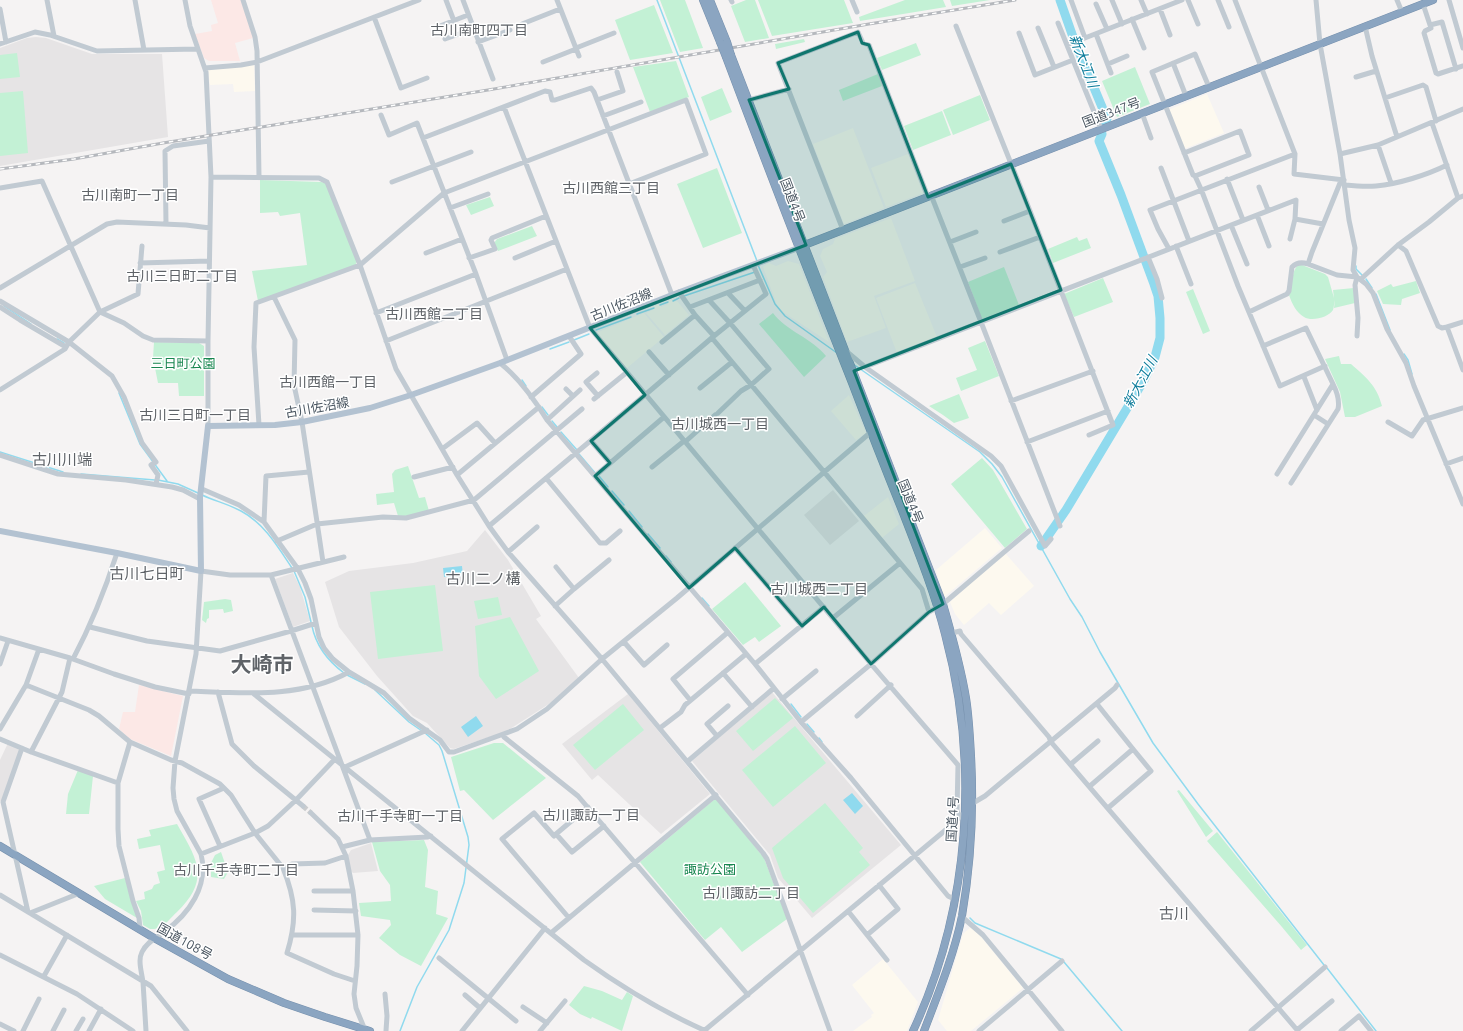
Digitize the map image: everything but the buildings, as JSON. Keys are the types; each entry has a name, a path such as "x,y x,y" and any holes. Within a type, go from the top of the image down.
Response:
{"highway":[{"name":"国道4号","path":"704,0 723,42"},
{"name":"国道4号","path":"710,0 723,42 798,248 844,354 852,366 940,606 954,668 965,747 965,811 960,866 946,942 937,972 914,1031"},
{"name":"国道347号","path":"798,248 1433,0"},
{"name":"国道4号","path":"728,56 749,100 806,245 871,432 952,633 966,699 973,803 969,867 961,916 944,977 924,1031"},
{"name":"国道108号","path":"0,846 154,938 228,978 284,1003 347,1028 366,1031"}],"main road":[{"name":"古川佐沼線","path":"208,426 302,422 370,408 500,363 679,292 798,248"},
{"path":"0,531 117,553 201,571 201,494 208,426"}],"street":[{"path":"47,0 54,36"},
{"path":"135,0 144,50"},
{"path":"185,0 190,26 205,68 211,177 208,426"},
{"path":"243,0 255,37 257,62 259,177"},
{"path":"205,68 257,62 419,0"},
{"path":"446,0 454,21"},
{"path":"463,0 493,79"},
{"path":"557,0 579,56"},
{"path":"852,0 856,12"},
{"path":"1071,0 1083,38"},
{"path":"1112,0 1122,24"},
{"path":"1141,0 1147,14"},
{"path":"1070,44 1182,0"},
{"path":"1188,0 1198,24"},
{"path":"1218,0 1229,27"},
{"path":"1235,0 1295,154 1294,174 1344,183 1374,186 1391,183 1436,170 1447,165"},
{"path":"1316,0 1320,44 1355,248 1354,270 1373,294 1390,335 1406,363 1463,504"},
{"path":"1397,0 1402,12"},
{"path":"1449,0 1463,45"},
{"path":"1096,4 1107,30"},
{"path":"1423,4 1431,28 1425,31 1424,34 1436,73 1438,74 1463,66"},
{"path":"0,9 3,43 35,32 54,36 97,51 197,49"},
{"path":"522,24 560,9"},
{"path":"1160,9 1170,35"},
{"path":"440,26 468,15"},
{"path":"374,17 401,88 427,78"},
{"path":"1132,19 1144,48"},
{"path":"1430,25 1442,22 1456,69"},
{"path":"1058,23 1070,44 1073,60 1101,129"},
{"path":"956,26 1113,425 1089,435"},
{"path":"1365,26 1376,71 1397,137"},
{"path":"445,39 473,28"},
{"path":"1038,28 1054,68"},
{"path":"478,42 510,30"},
{"path":"842,230 778,63 858,32 863,43 869,45 929,196 950,242 1060,526"},
{"path":"543,62 614,33"},
{"path":"1019,33 1035,75 1073,60"},
{"path":"1096,34 1111,73"},
{"path":"1209,87 1196,54 1152,72 1193,175 1195,176 1201,189 1216,231 1280,386 1304,377 1325,366"},
{"path":"1108,64 1127,56"},
{"path":"1174,63 1186,96"},
{"path":"1356,77 1376,71"},
{"path":"597,100 623,90 617,72"},
{"path":"1356,336 1358,318 1355,285 1359,278 1398,245 1460,197 1447,165 1434,122 1426,87 1423,85 1385,98"},
{"path":"423,138 545,91 550,92 552,100 555,100 590,88 593,90 597,100 672,295"},
{"path":"749,100 789,89"},
{"path":"259,425 254,347 256,303 360,266 444,193 686,100 706,154 629,184"},
{"path":"602,116 641,102"},
{"path":"504,107 590,328 684,442 958,765 957,811 960,817"},
{"path":"1340,154 1378,145 1463,109"},
{"path":"1142,113 1151,138"},
{"path":"381,115 389,135 417,123 476,274 506,360"},
{"path":"1184,153 1240,131 1249,155 1195,176"},
{"path":"166,224 165,151 173,146 209,141"},
{"path":"1378,145 1391,183"},
{"path":"392,182 471,152"},
{"path":"1168,250 1150,210 1201,189 1295,154"},
{"path":"1161,168 1189,242"},
{"path":"211,177 319,178 327,182 360,266 396,369 457,475 489,526 508,552 602,659 688,761 767,859 830,1031"},
{"path":"1227,179 1243,220"},
{"path":"0,188 42,181 100,312 124,323 142,336 153,340 208,341"},
{"path":"1308,264 1340,183 1344,183"},
{"path":"1260,187 1268,210"},
{"path":"450,208 488,194"},
{"path":"865,367 1296,200 1295,219 1290,239"},
{"path":"1004,221 1030,211"},
{"path":"1256,215 1269,246"},
{"path":"469,258 495,249 491,240 492,238 546,216"},
{"path":"1295,219 1323,224"},
{"path":"0,288 107,224 186,224 210,228"},
{"path":"1231,225 1247,264"},
{"path":"950,242 976,232"},
{"path":"1000,252 1040,237"},
{"path":"426,252 462,239"},
{"path":"515,258 556,241"},
{"path":"1398,245 1406,251 1438,326 1442,328 1463,322"},
{"path":"0,390 65,349 68,344 100,312 138,294 142,246"},
{"path":"1176,246 1191,284"},
{"path":"960,267 985,258"},
{"path":"1146,258 1157,279 1162,298"},
{"path":"140,263 210,261"},
{"path":"1249,312 1286,294 1290,288 1293,266 1298,263 1303,262 1337,275 1359,278"},
{"path":"489,526 766,294 753,265"},
{"path":"386,341 567,269"},
{"path":"376,313 476,274"},
{"path":"690,307 760,280"},
{"path":"679,292 732,362 922,589 930,612"},
{"path":"728,293 745,311"},
{"path":"274,297 295,340 294,385 302,422 323,562"},
{"path":"652,466 684,442 741,391 751,385 769,369 709,300"},
{"path":"0,301 68,344 108,372 116,381 142,442 156,462 151,465 158,475 157,481"},
{"path":"0,307 20,320 68,344"},
{"path":"662,342 695,315"},
{"path":"1448,327 1462,367"},
{"path":"1263,346 1306,328 1337,391 1339,403 1338,409 1291,483"},
{"path":"531,397 581,354 569,336"},
{"path":"649,352 669,375"},
{"path":"844,354 865,367 991,456 1001,466 1039,534 1048,543"},
{"path":"700,388 732,362"},
{"path":"500,363 511,372 556,431 755,664 801,722 851,778 948,896 954,899"},
{"path":"1011,401 1093,371"},
{"path":"547,420 598,373"},
{"path":"583,386 596,397 626,373"},
{"path":"1304,377 1315,412 1328,424"},
{"path":"1277,474 1333,384"},
{"path":"566,389 573,396"},
{"path":"457,475 539,407"},
{"path":"1388,422 1412,436 1423,420 1463,408"},
{"path":"277,541 317,524 383,517 406,518 474,500 582,409"},
{"path":"1027,442 1108,411"},
{"path":"595,476 664,417"},
{"path":"442,449 477,423 495,443"},
{"path":"0,455 58,474 157,481 239,506 264,522 295,570 311,599 313,624 324,648 347,674 384,693 424,731 440,740 449,752 454,752 512,731 547,709 602,659 689,588 871,432"},
{"path":"591,441 610,463"},
{"path":"1446,464 1463,458"},
{"path":"414,477 453,467"},
{"path":"264,522 266,476 309,472"},
{"path":"546,478 600,544 606,543 620,531"},
{"path":"508,552 536,528"},
{"path":"801,722 1029,530"},
{"path":"735,548 802,626"},
{"path":"31,752 60,698 72,659 90,627 106,590 117,553"},
{"path":"146,1031 143,980 140,961 141,953 154,938 185,912 199,893 203,876 203,860 201,854 177,811 173,788 175,761 197,647 201,571 230,575 271,575 344,558"},
{"path":"555,606 609,560"},
{"path":"833,618 900,563"},
{"path":"556,567 574,589"},
{"path":"271,575 370,840"},
{"path":"755,664 824,607"},
{"path":"90,627 147,641 220,651 313,624"},
{"path":"952,633 960,631 1049,737 1051,742 1297,1031 1332,1001"},
{"path":"690,700 673,679 727,633"},
{"path":"0,638 72,659 148,685 189,692 254,694 297,690 312,687 347,674"},
{"path":"0,664 8,641"},
{"path":"624,642 644,665 667,645"},
{"path":"0,729 26,685 39,649"},
{"path":"660,728 681,712 690,700 746,654"},
{"path":"782,699 816,671"},
{"path":"723,673 752,707"},
{"path":"26,685 60,698 99,716 130,742 188,766 220,784 231,795 255,833 283,868 290,887 294,909 292,935 286,953 334,974 355,981"},
{"path":"857,716 890,685"},
{"path":"973,803 985,796 1051,742 1097,704 1117,685"},
{"path":"688,761 774,688"},
{"path":"218,692 232,744 235,748 254,766 304,806"},
{"path":"254,694 584,960 615,982 705,1031 879,885 916,856 965,811"},
{"path":"1097,704 1151,771 1108,808"},
{"path":"717,736 707,724 728,706"},
{"path":"343,765 424,731"},
{"path":"504,737 578,796 748,994"},
{"path":"0,739 31,752 118,783"},
{"path":"1071,764 1098,741"},
{"path":"130,742 118,783 119,846 133,901 139,918 140,929"},
{"path":"22,748 3,802 29,912"},
{"path":"1090,786 1133,749"},
{"path":"201,854 255,833 268,826 296,800 335,759"},
{"path":"220,846 199,799 224,788"},
{"path":"551,933 716,795"},
{"path":"556,834 588,807"},
{"path":"311,813 338,839 346,856 353,891 358,935 354,994 355,1001 366,1031"},
{"path":"569,918 502,839 534,813 554,836 556,834 572,852 604,826"},
{"path":"342,847 370,840 431,836"},
{"path":"283,868 292,864 325,863 346,856"},
{"path":"867,935 898,909 879,885"},
{"path":"314,891 353,891"},
{"path":"29,912 80,893"},
{"path":"0,895 143,980 151,986 187,1031"},
{"path":"314,910 356,911"},
{"path":"848,911 887,960"},
{"path":"961,916 983,935 1062,1031"},
{"path":"462,1031 545,928"},
{"path":"44,976 67,935"},
{"path":"292,935 358,935"},
{"path":"0,955 44,976 76,994 133,1031"},
{"path":"439,958 516,1021"},
{"path":"978,1031 1062,961"},
{"path":"1251,1031 1325,967"},
{"path":"385,994 387,1016 386,1031"},
{"path":"465,995 480,1008"},
{"path":"23,1031 39,999"},
{"path":"540,1031 566,1001"},
{"path":"524,1007 546,1023"},
{"path":"89,1031 101,1009"},
{"path":"53,1031 64,1010"},
{"path":"1341,1031 1359,1016 1371,1031"},
{"path":"76,1031 83,1019"},
{"path":"0,1024 14,1031"}],"highlighted area":[{"path":"858,32 862,43 869,45 928,197 1011,164 1061,290 854,371 943,604 929,612 871,664 824,607 802,626 735,548 689,588 595,476 610,463 591,441 645,395 590,328 806,245 749,100 789,89 778,63"}],"shaded area":[{"path":"211,0 241,0 253,38 235,43 240,61 209,61 204,58 195,34 212,31 211,25 218,23"},
{"path":"27,38 46,38 92,54 162,54 168,137 0,166 0,48"},
{"path":"254,64 255,91 234,92 233,84 210,85 208,70"},
{"path":"1207,94 1224,133 1184,149 1168,110"},
{"path":"853,128 884,208 844,224 813,144"},
{"path":"908,154 923,193 886,207 871,168"},
{"path":"891,218 915,281 874,296 886,328 847,342 823,277 827,272 820,256 823,249 833,244 835,239"},
{"path":"788,261 799,264 829,342 783,312 777,305 763,267 769,263 776,266"},
{"path":"915,283 937,337 897,353 876,298"},
{"path":"672,300 673,302 677,301 689,315 665,335 646,313 654,309 653,306 660,304 661,307 668,304 668,301"},
{"path":"644,313 664,337 627,368 596,333"},
{"path":"849,395 866,433 856,440 831,411"},
{"path":"833,490 859,521 830,545 804,515"},
{"path":"888,497 899,524 882,538 864,516"},
{"path":"985,528 1002,548 943,598 936,570"},
{"path":"485,530 508,560 541,616 536,619 579,678 552,702 507,731 454,749 450,748 427,723 413,716 377,676 339,627 325,582 349,571 413,563 467,551"},
{"path":"1005,553 1034,586 1001,615 989,603 964,625 955,614 950,602"},
{"path":"293,573 300,587 310,621 293,627 275,579"},
{"path":"139,685 183,696 171,756 130,739 119,729 123,712 135,712"},
{"path":"772,692 901,845 812,918 778,878 770,855 692,761"},
{"path":"628,694 710,794 661,834 598,775 592,780 562,744"},
{"path":"8,743 21,749 3,801 0,801 0,760"},
{"path":"371,843 378,871 353,873 350,870 348,855 351,850"},
{"path":"972,926 1023,988 971,1031 947,1031 938,1020 963,934"},
{"path":"883,959 918,1002 907,1031 853,1031 872,1017 871,1015 874,1013 852,985"}],"green space":[{"path":"660,0 685,0 703,48 680,52"},
{"path":"746,0 755,0 769,38 745,42 731,6"},
{"path":"758,0 844,0 853,23 772,36"},
{"path":"905,0 943,0 946,7 860,21 859,17"},
{"path":"950,0 990,0 952,6"},
{"path":"654,5 673,53 630,60 615,20"},
{"path":"804,39 805,42 776,49 775,44"},
{"path":"916,43 921,55 882,70 877,58"},
{"path":"17,53 20,77 0,79 0,55"},
{"path":"676,61 689,97 650,112 633,67"},
{"path":"1135,67 1150,104 1117,117 1102,81"},
{"path":"878,74 882,86 843,101 839,90"},
{"path":"722,88 732,112 710,121 701,97"},
{"path":"23,91 28,153 0,156 0,93"},
{"path":"980,95 990,120 953,135 943,110"},
{"path":"942,111 951,135 913,150 904,126"},
{"path":"717,168 742,233 703,248 677,184"},
{"path":"260,180 327,183 357,261 355,266 258,301 252,271 307,265 300,213 280,216 278,212 260,213"},
{"path":"490,197 494,206 471,215 466,205"},
{"path":"532,226 537,236 498,251 494,243 497,239"},
{"path":"1077,237 1079,241 1087,238 1091,248 1053,263 1048,249"},
{"path":"1298,265 1302,265 1325,274 1328,277 1334,298 1333,290 1354,288 1355,303 1334,308 1335,300 1333,310 1328,315 1316,319 1304,317 1295,308 1289,295 1294,271"},
{"path":"1004,267 1019,305 982,319 968,282"},
{"path":"1103,278 1113,302 1074,317 1064,294"},
{"path":"1416,281 1420,293 1402,299 1401,305 1383,304 1377,291 1391,284 1393,287"},
{"path":"1193,289 1210,331 1203,334 1186,292"},
{"path":"773,313 785,325 814,344 826,356 804,377 759,324"},
{"path":"985,341 999,376 961,391 956,378 977,370 968,348"},
{"name":"三日町公園","path":"154,342 199,343 204,346 204,396 179,396 178,383 158,383 153,358"},
{"path":"1339,356 1341,364 1351,364 1370,382 1380,399 1382,406 1355,417 1345,417 1340,392 1325,359"},
{"path":"959,394 969,418 954,423 929,406"},
{"path":"982,458 993,470 1027,529 1005,548 951,484"},
{"path":"408,466 419,498 425,497 429,511 406,517 398,516 394,503 377,505 376,494 394,492 392,474 395,470"},
{"path":"745,582 781,626 759,642 755,637 743,645 712,609"},
{"path":"435,585 443,651 378,659 370,592"},
{"path":"498,597 502,615 478,619 474,601"},
{"path":"225,599 231,600 233,611 224,613 223,609 209,610 209,618 207,619 206,623 202,620 204,602"},
{"path":"510,617 539,671 496,699 479,676 475,626"},
{"path":"775,698 793,718 753,751 736,731"},
{"path":"623,704 644,730 595,770 573,745"},
{"path":"795,726 826,763 773,807 742,770"},
{"path":"494,743 503,743 546,778 493,820 464,790 460,791 451,757"},
{"path":"78,770 93,776 89,814 66,814 68,794"},
{"path":"1179,790 1213,831 1206,837 1177,791"},
{"name":"諏訪公園","path":"716,798 764,858 787,919 742,952 721,927 705,940 640,862"},
{"path":"825,803 863,848 859,852 870,865 813,913 783,878 772,848"},
{"path":"177,824 195,859 197,879 188,900 177,912 161,927 157,929 150,929 143,925 141,911 136,901 145,899 144,892 152,889 154,885 160,883 157,872 165,870 160,845 139,849 137,839 151,836 149,830"},
{"path":"1217,832 1307,945 1301,950 1207,841"},
{"path":"424,840 428,850 425,887 438,891 436,914 448,918 421,966 400,955 379,938 391,925 390,920 361,916 359,903 391,901 390,885 380,871 372,842"},
{"path":"221,852 228,872 224,879 211,877 211,863 215,855"},
{"path":"125,878 137,918 105,899 94,886"},
{"path":"584,986 602,991 622,1000 627,992 633,996 622,1031 592,1017 591,1019 580,1014 569,1005"}],"water":[{"path":"462,566 463,576 444,577 443,568"},
{"path":"476,716 483,726 468,737 461,727"},
{"path":"852,793 863,806 855,814 843,800"}],"waterway":[{"path":"657,0 757,261"},
{"name":"新大江川","path":"1060,0 1073,37 1107,119 1105,123"},
{"name":"新大江川","path":"1041,546 1066,510 1144,380 1155,357 1160,338 1158,296 1121,195 1099,141 1102,134"},
{"path":"758,265 775,304 785,316 837,353"},
{"path":"1356,266 1356,269 1362,275"},
{"path":"684,296 755,272"},
{"path":"1366,279 1372,288"},
{"path":"1376,294 1390,330"},
{"path":"673,301 679,298"},
{"path":"660,305 668,302"},
{"path":"4,306 31,324"},
{"path":"637,314 654,308"},
{"path":"596,330 631,317"},
{"path":"574,340 589,334"},
{"path":"57,339 64,343"},
{"path":"550,349 569,342"},
{"path":"1404,354 1408,360 1412,374"},
{"path":"853,364 980,452 992,464 1002,477 1153,743 1198,804 1324,965"},
{"path":"522,380 526,386"},
{"path":"119,393 140,444 167,481"},
{"path":"542,407 548,415"},
{"path":"552,421 557,427"},
{"path":"561,432 577,450"},
{"path":"0,452 63,472"},
{"path":"579,454 596,474"},
{"path":"81,474 155,480"},
{"path":"599,476 608,487"},
{"path":"158,480 178,484 198,493"},
{"path":"612,491 624,505"},
{"path":"202,495 236,509 257,522 270,536 292,568"},
{"path":"629,511 642,527"},
{"path":"648,534 660,548"},
{"path":"666,556 671,562"},
{"path":"294,571 305,597 311,622"},
{"path":"702,598 709,606"},
{"path":"312,626 316,640 328,658 344,673"},
{"path":"347,675 365,684"},
{"path":"375,690 409,722 422,731"},
{"path":"791,704 801,717"},
{"path":"807,724 814,732"},
{"path":"400,1031 417,987 449,930 464,883 469,845 468,837 442,751 439,745 425,733"},
{"path":"819,738 822,742"},
{"path":"970,918 975,923 1061,959"},
{"path":"1064,962 1122,1031"},
{"path":"1327,968 1376,1031"}],"tunnel":[{"path":"303,806 311,813"}],"railway":[{"path":"0,169 74,159 1015,0"}],"district":[{"name":"古川南町四丁目","path":"479,30"},
{"name":"古川西館三丁目","path":"611,188"},
{"name":"古川南町一丁目","path":"130,195"},
{"name":"古川三日町二丁目","path":"182,276"},
{"name":"古川西館二丁目","path":"434,314"},
{"name":"古川西館一丁目","path":"328,382"},
{"name":"古川三日町一丁目","path":"195,415"},
{"name":"古川城西一丁目","path":"720,424"},
{"name":"古川川端","path":"62,460"},
{"name":"古川七日町","path":"147,574"},
{"name":"古川二ノ構","path":"483,579"},
{"name":"古川城西二丁目","path":"819,589"},
{"name":"大崎市","path":"262,665"},
{"name":"古川諏訪一丁目","path":"591,815"},
{"name":"古川千手寺町一丁目","path":"400,816"},
{"name":"古川千手寺町二丁目","path":"236,870"},
{"name":"古川諏訪二丁目","path":"751,893"},
{"name":"古川","path":"1174,914"}]}
